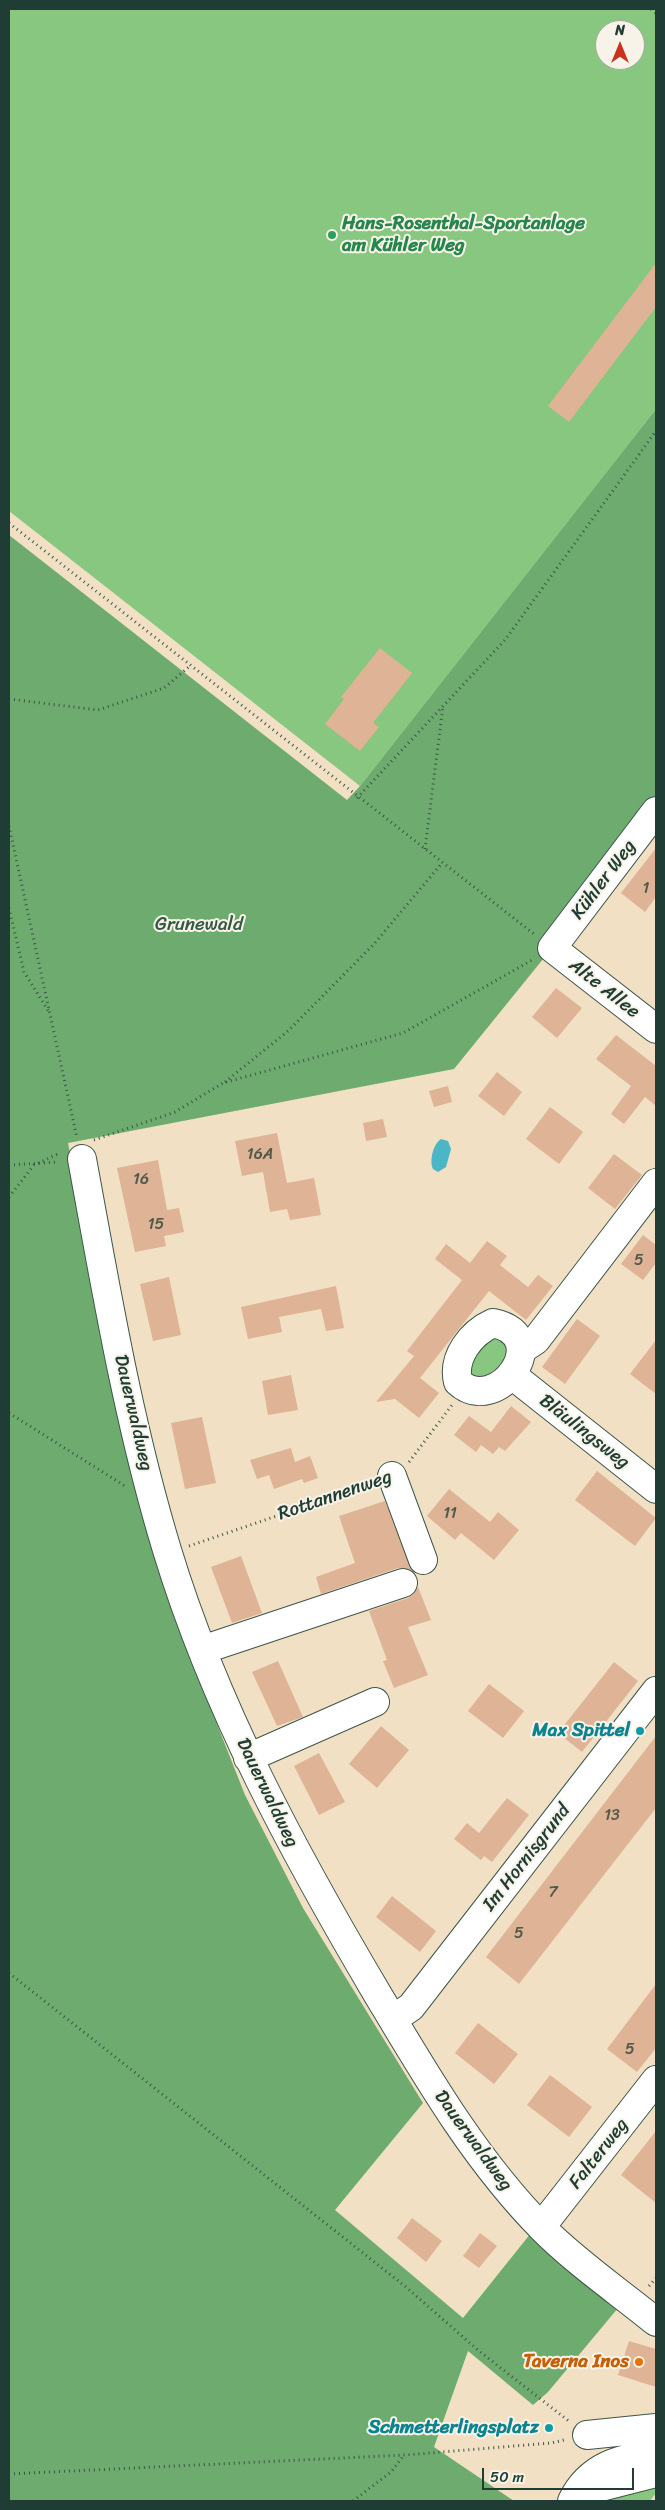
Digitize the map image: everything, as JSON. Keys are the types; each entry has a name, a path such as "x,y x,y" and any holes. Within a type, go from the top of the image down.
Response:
{"street":[{"name":"Kühler Weg","path":"552,948 656,811"},
{"name":"Alte Allee","path":"552,948 656,1029"},
{"name":"Dauerwaldweg","path":"80,1152 127,1394 153,1504 202,1650 248,1758 317,1892 392,2019 464,2135 487,2166 541,2227 656,2322"},
{"path":"521,1350 536,1340 656,1183"},
{"path":"492,1323 508,1328 515,1334 521,1350 521,1358 512,1375 495,1388 482,1392 465,1388 458,1382 457,1361 471,1338 492,1323"},
{"name":"Bläulingsweg","path":"512,1375 656,1490"},
{"path":"392,1476 423,1560"},
{"path":"202,1650 403,1583"},
{"name":"Im Hornisgrund","path":"392,2019 411,2007 656,1691"},
{"path":"248,1758 375,1702"},
{"name":"Falterweg","path":"541,2227 656,2080"},
{"path":"586,2435 656,2428"},
{"path":"573,2501 578,2489 596,2472 623,2458 656,2453"},
{"path":"573,2501 596,2488 656,2473"}],"path":[{"path":"651,9 656,13"},
{"path":"357,798 505,640 656,431"},
{"path":"9,523 357,798 552,948 403,1032 223,1083"},
{"path":"9,699 98,710 164,688 190,666"},
{"path":"425,849 443,706"},
{"path":"9,826 80,1152"},
{"path":"9,1165 34,1165 80,1152 175,1112 223,1083 288,1032 374,944 442,863"},
{"path":"9,908 24,972 50,1014"},
{"path":"9,1197 34,1165 80,1152"},
{"name":"Rottannenweg","path":"168,1553 400,1474 465,1388"},
{"path":"9,1413 153,1504"},
{"path":"9,1972 398,2281 479,2350 586,2435"},
{"path":"9,2474 405,2455 551,2444 586,2435"},
{"path":"353,2501 391,2472 405,2455"}],"green space":[{"name":"Hans-Rosenthal-Sportanlage am Kühler Weg","path":"9,9 656,9 656,409 360,786 9,511"},
{"name":"Grunewald","path":"656,409 656,810 552,948 454,1069 68,1143 147,1532 190,1656 245,1795 303,1908 423,2103 335,2210 463,2318 531,2233 618,2308 548,2392 533,2405 468,2351 434,2447 514,2501 9,2501 9,535 347,800 360,786"},
{"path":"495,1338 505,1340 511,1348 493,1382 473,1383 469,1364 487,1340"},
{"path":"656,2479 656,2493 650,2501 591,2501"}],"water":[{"path":"441,1139 448,1141 451,1149 446,1167 438,1172 433,1169 432,1157 438,1141"}],"building":[{"path":"656,263 656,307 569,422 548,406"},
{"path":"380,648 412,673 373,723 379,727 360,751 325,724 344,699 341,697"},
{"path":"656,848 656,897 645,912 621,893"},
{"path":"556,988 582,1008 557,1038 532,1017"},
{"path":"616,1035 656,1066 656,1106 645,1097 624,1124 611,1114 631,1086 596,1059"},
{"path":"497,1072 522,1092 504,1116 478,1096"},
{"path":"448,1086 452,1102 434,1107 429,1091"},
{"path":"550,1107 583,1132 559,1164 526,1139"},
{"path":"383,1119 387,1137 366,1141 363,1123"},
{"path":"277,1133 287,1183 314,1178 321,1215 290,1220 287,1209 270,1212 263,1172 242,1176 235,1141"},
{"path":"614,1154 642,1175 615,1209 588,1188"},
{"path":"158,1160 167,1210 179,1208 184,1232 164,1236 166,1246 135,1252 117,1168"},
{"path":"643,1235 656,1245 656,1263 643,1280 621,1264"},
{"path":"487,1241 507,1256 500,1265 528,1287 538,1275 553,1286 526,1320 489,1291 420,1378 439,1393 419,1418 395,1399 376,1402 414,1356 407,1351 462,1280 435,1259 446,1244 470,1263"},
{"path":"169,1277 181,1335 153,1341 140,1284"},
{"path":"336,1286 344,1328 326,1331 321,1309 279,1317 282,1332 248,1339 241,1307"},
{"path":"577,1319 600,1336 565,1384 542,1367"},
{"path":"656,1340 656,1394 630,1374"},
{"path":"291,1375 298,1410 268,1415 262,1381"},
{"path":"511,1406 531,1422 505,1451 499,1447 493,1454 481,1445 476,1452 454,1435 469,1416 491,1432"},
{"path":"202,1417 216,1483 185,1489 171,1423"},
{"path":"291,1448 295,1462 310,1456 318,1478 304,1483 302,1479 274,1489 269,1475 257,1479 250,1460"},
{"path":"597,1471 656,1518 635,1546 575,1500"},
{"path":"449,1489 490,1522 498,1512 519,1530 494,1560 461,1533 455,1540 427,1516"},
{"path":"385,1501 412,1570 398,1568 321,1594 316,1577 355,1563 339,1516"},
{"path":"241,1556 262,1613 232,1623 211,1567"},
{"path":"418,1587 431,1620 408,1627 428,1675 394,1688 383,1661 387,1660 369,1611 408,1598 414,1594"},
{"path":"278,1661 303,1717 277,1726 252,1672"},
{"path":"614,1662 638,1681 582,1752 558,1733"},
{"path":"489,1684 524,1711 503,1738 468,1711"},
{"path":"381,1726 409,1750 377,1788 349,1764"},
{"path":"656,1736 656,1808 519,1984 486,1957"},
{"path":"319,1753 345,1802 319,1815 294,1766"},
{"path":"507,1798 529,1815 492,1862 484,1856 481,1860 454,1839 467,1823 479,1833"},
{"path":"392,1896 436,1931 420,1952 376,1917"},
{"path":"656,1984 656,2048 637,2072 607,2049"},
{"path":"478,2023 518,2054 494,2084 455,2053"},
{"path":"550,2075 592,2107 569,2137 527,2105"},
{"path":"656,2131 656,2203 621,2175"},
{"path":"412,2218 442,2241 426,2262 397,2238"},
{"path":"480,2233 497,2246 479,2268 463,2256"},
{"name":"Taverna Inos","path":"629,2341 656,2349 656,2387 618,2375"}],"place":[{"name":"Hans-Rosenthal-Sportanlage am Kühler Weg","path":"332,235"},
{"name":"Max Spittel","path":"640,1731"},
{"name":"Taverna Inos","path":"639,2362"},
{"name":"Schmetterlingsplatz","path":"549,2428"}]}
